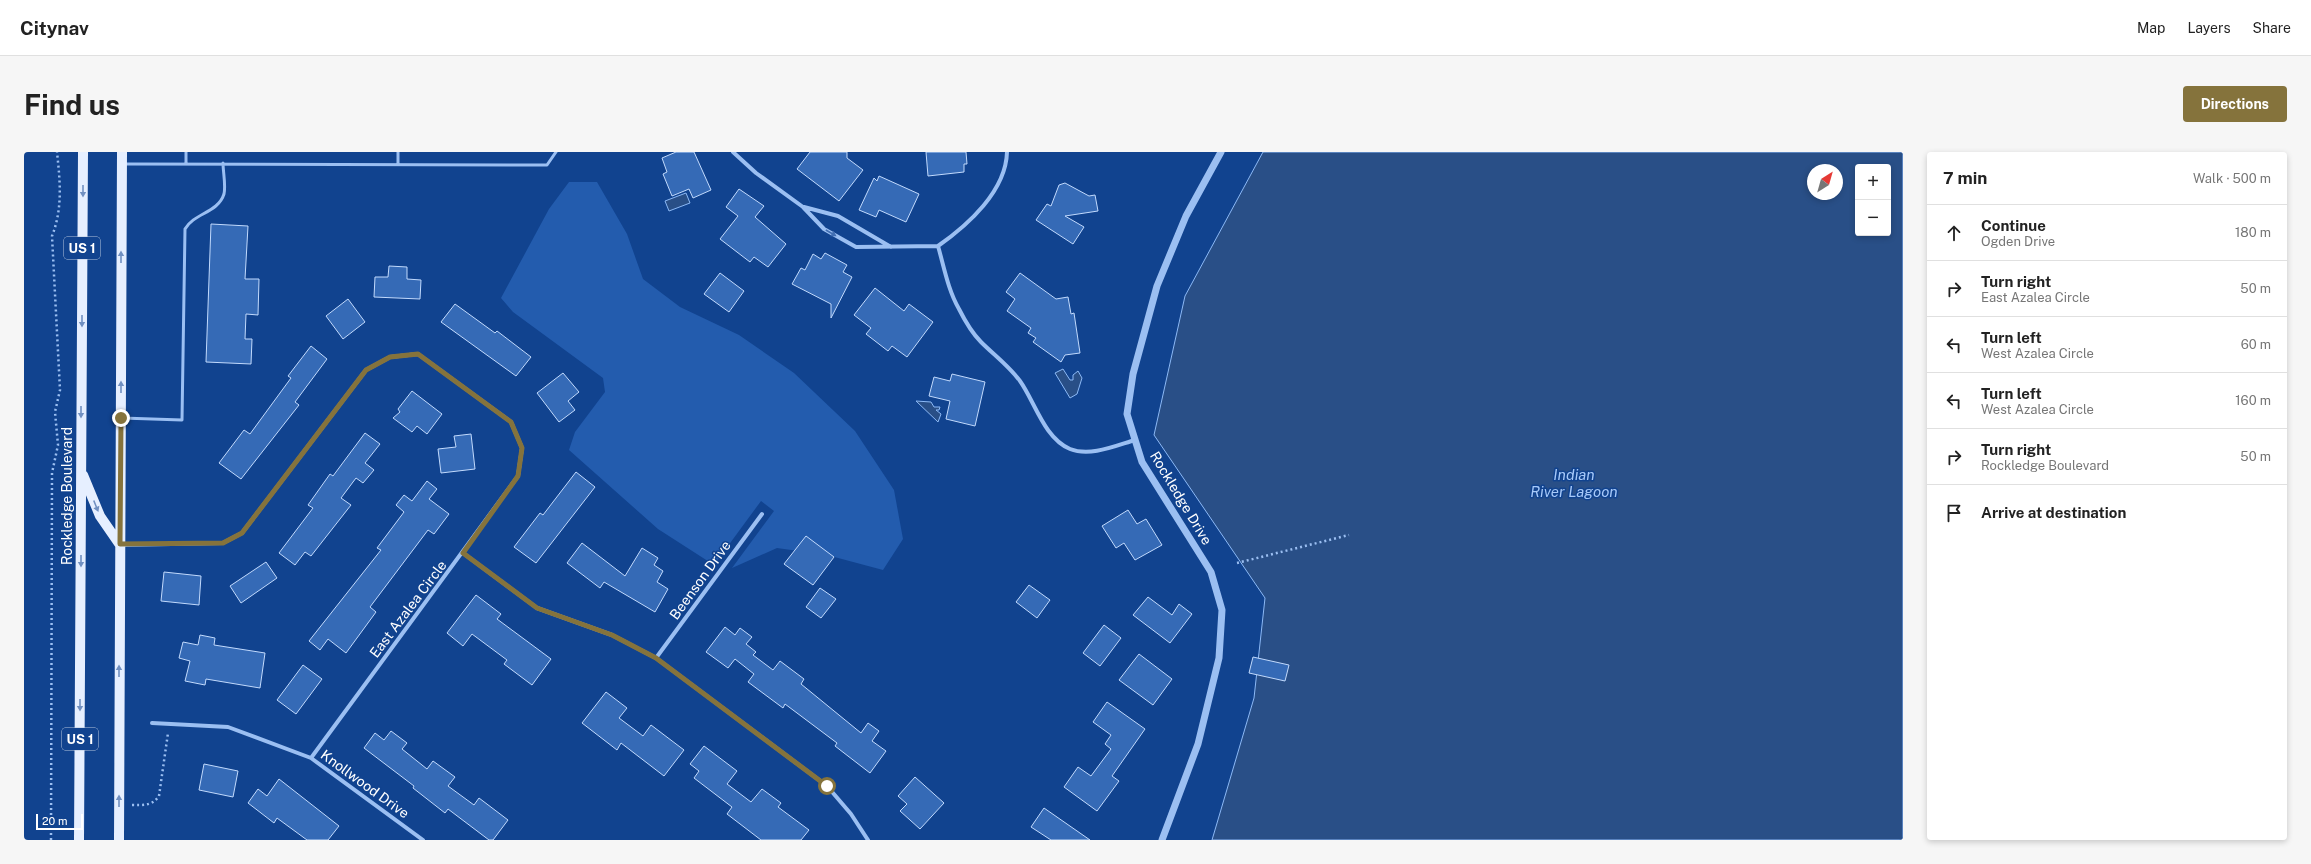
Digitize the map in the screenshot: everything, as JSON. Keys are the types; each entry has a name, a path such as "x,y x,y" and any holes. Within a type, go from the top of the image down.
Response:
{"main road":[{"name":"Rockledge Boulevard","path":"79,840 83,152"},
{"name":"US 1","path":"119,840 122,152"},
{"path":"81,470 100,516 120,544"}],"street":[{"path":"733,152 756,173 803,207 824,229 856,248 938,246 959,231 996,187 1004,171 1007,152"},
{"name":"Rockledge Drive","path":"1162,840 1198,744 1219,658 1222,610 1212,572 1142,462 1127,414 1133,374 1157,286 1186,216 1222,152"},
{"path":"803,207 838,216 891,247"},
{"path":"938,246 951,291 969,326 980,342 1008,367 1020,381 1042,420 1055,439 1069,448 1089,452 1135,440"},
{"name":"East Azalea Circle","path":"120,544 223,543 242,533 366,370 390,357 418,354 511,422 522,448 518,476 463,553 311,758"},
{"name":"Beenson Drive","path":"656,658 762,514"},
{"path":"463,553 537,608 612,635 656,658 827,786 851,814 868,840"},
{"name":"Knollwood Drive","path":"152,723 228,727 311,758 423,840"}],"lane":[{"path":"186,152 186,164"},
{"path":"398,152 398,164"},
{"path":"122,164 223,163 548,165 556,152"},
{"path":"121,418 182,420 185,229 189,222 215,206 220,200 224,189 223,163"}],"path":[{"path":"51,840 52,473 58,445 55,412 60,390 52,236 57,223 60,197 57,152"},
{"path":"1237,563 1349,535"},
{"path":"118,805 148,805 154,803 159,796 170,724"}],"shaded area":[{"path":"569,182 597,182 627,234 643,279 680,307 739,335 794,373 855,431 894,490 903,539 883,570 827,555 777,548 732,568 774,511 761,501 714,565 658,529 569,450 575,432 605,392 603,378 513,312 501,298 549,209"}],"water":[{"name":"Indian River Lagoon","path":"1263,152 1903,152 1903,840 1212,840 1254,698 1265,598 1154,435 1185,296"},
{"path":"686,193 690,203 669,211 665,201"},
{"path":"1063,369 1070,380 1073,380 1073,375 1078,371 1082,378 1077,394 1070,398 1055,373"},
{"path":"916,401 931,402 934,407 940,407 939,410 936,410 941,414 938,422"}],"building":[{"path":"676,152 694,152 711,190 693,198 689,189 672,196 663,174 667,172 662,158"},
{"path":"810,152 847,152 847,158 863,170 839,201 797,169"},
{"path":"926,152 966,152 967,164 964,164 964,172 928,176"},
{"path":"879,176 919,194 906,222 879,210 876,217 859,210 874,178 877,181"},
{"path":"1065,183 1089,196 1095,195 1098,211 1065,216 1084,227 1073,244 1036,220 1047,204 1051,206 1059,185"},
{"path":"739,189 764,206 755,217 786,244 768,267 754,257 750,262 720,239 738,216 726,207"},
{"path":"211,224 248,226 245,279 259,279 258,315 246,314 245,339 252,339 251,364 206,362"},
{"path":"825,253 847,265 843,272 852,277 831,318 831,304 792,284 801,268 805,270 813,254 821,259"},
{"path":"389,266 407,267 407,279 421,280 420,299 374,297 375,277 388,277"},
{"path":"720,273 744,291 729,312 704,294"},
{"path":"1020,273 1056,299 1068,297 1071,314 1074,313 1080,353 1065,355 1061,362 1033,342 1036,338 1028,333 1031,328 1007,311 1015,299 1006,292"},
{"path":"875,288 904,311 909,304 933,322 907,357 892,346 888,351 866,334 871,328 854,315"},
{"path":"348,299 365,322 343,339 326,316"},
{"path":"455,304 495,333 497,331 531,357 516,376 441,322"},
{"path":"311,346 327,359 295,402 299,405 241,479 219,463 244,430 250,434 291,378 288,376"},
{"path":"563,373 579,392 568,401 575,410 559,422 537,393"},
{"path":"952,374 985,382 975,426 946,419 950,401 929,396 934,377 950,381"},
{"path":"412,391 442,414 427,434 417,426 412,432 393,418 400,412 398,409"},
{"path":"365,433 380,444 365,463 374,470 363,483 356,478 341,498 351,505 311,556 305,552 295,565 279,553 313,508 308,505 330,474 333,476"},
{"path":"471,434 475,469 441,473 438,449 456,447 454,436"},
{"path":"576,472 595,487 536,563 514,547 540,513 543,515"},
{"path":"427,481 437,489 429,499 449,514 434,534 428,530 370,607 376,612 346,653 328,639 320,650 309,641 381,550 377,548 404,512 396,505 404,495 412,501"},
{"path":"1128,510 1137,524 1146,519 1162,545 1135,560 1124,543 1116,548 1102,526"},
{"path":"806,536 834,557 813,585 784,564"},
{"path":"582,543 625,576 642,548 658,558 654,565 663,571 657,582 668,589 655,612 604,582 600,588 567,563"},
{"path":"266,562 277,578 241,603 230,586"},
{"path":"164,572 201,576 199,605 161,601"},
{"path":"1029,585 1050,600 1037,618 1016,602"},
{"path":"820,588 836,599 821,618 806,607"},
{"path":"476,595 501,614 497,619 551,659 532,685 504,664 507,660 472,634 463,646 447,633"},
{"path":"1148,597 1172,615 1179,604 1192,614 1170,643 1133,615"},
{"path":"1104,625 1121,638 1100,666 1083,653"},
{"path":"725,627 735,635 740,628 752,637 746,644 756,652 753,655 773,670 780,661 804,679 801,684 861,733 868,723 879,731 872,741 886,751 870,773 835,746 837,743 785,704 783,708 748,682 754,674 735,659 728,668 706,652"},
{"path":"200,635 215,638 214,645 265,653 260,688 206,679 205,685 185,681 190,661 179,658 183,642 198,645"},
{"path":"1139,654 1172,679 1153,705 1119,680"},
{"path":"1253,657 1289,665 1285,681 1249,673"},
{"path":"303,665 322,679 296,714 277,700"},
{"path":"606,692 627,708 619,718 643,736 651,725 684,750 664,776 621,743 617,750 582,723"},
{"path":"1107,702 1145,729 1112,776 1119,781 1097,811 1064,787 1078,767 1091,776 1111,749 1105,744 1111,735 1093,722"},
{"path":"391,731 407,743 402,749 427,769 433,761 455,777 448,786 474,805 479,798 508,820 493,840 489,840 448,809 445,813 413,788 414,786 364,748 375,733 384,740"},
{"path":"704,746 737,771 727,784 751,802 762,789 781,803 778,807 809,830 801,840 761,840 727,814 732,807 694,778 699,771 690,764"},
{"path":"204,764 238,771 233,797 199,790"},
{"path":"915,777 944,803 920,829 900,811 907,804 898,796"},
{"path":"279,779 339,826 328,840 307,840 277,818 274,823 248,803 258,789 267,796"},
{"path":"1044,808 1090,840 1051,840 1031,827"}],"route":[{"path":"121,418 120,544 223,543 242,533 366,370 390,357 418,354 511,422 522,448 518,476 463,553 537,608 612,635 656,658 827,786"}]}
